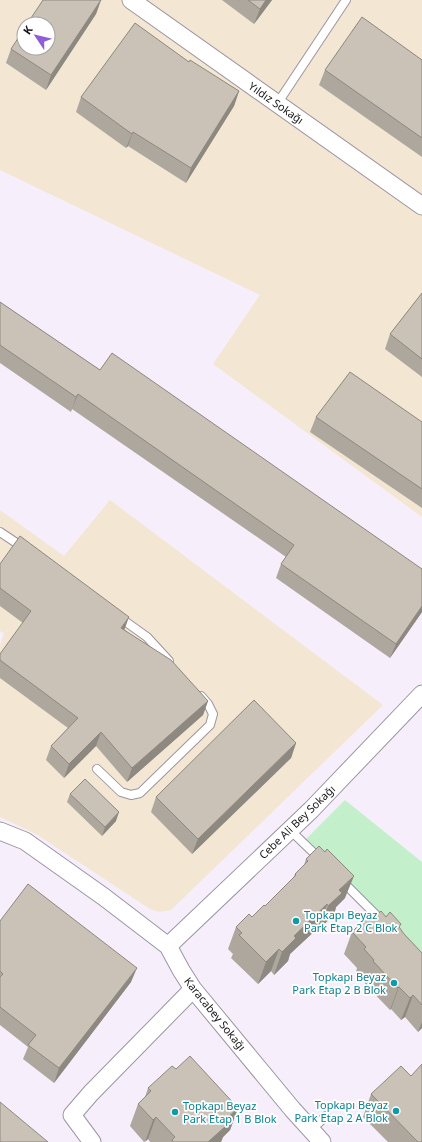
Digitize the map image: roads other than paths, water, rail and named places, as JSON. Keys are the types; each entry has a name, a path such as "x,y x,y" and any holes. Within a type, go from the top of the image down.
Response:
{"street":[{"name":"Yıldız Sokağı","path":"131,0 422,206"},
{"name":"Cebe Ali Bey Sokağı","path":"168,946 311,810 422,694"},
{"name":"Karacabey Sokağı","path":"0,831 25,841 104,897 168,946 193,989 293,1110 317,1136"},
{"path":"92,1142 72,1115 91,1092 193,989"}],"lane":[{"path":"277,104 346,0"},
{"path":"0,532 30,553"},
{"path":"110,610 146,637 172,665"},
{"path":"97,769 121,792 131,795 140,792 210,725 213,714 208,704 198,692"},
{"path":"290,830 327,866"},
{"path":"338,877 388,927"},
{"path":"317,1136 326,1116"}],"place":[{"name":"Topkapı Beyaz Park Etap 2 C Blok","path":"296,921"},
{"name":"Topkapı Beyaz Park Etap 2 B Blok","path":"394,983"},
{"name":"Topkapı Beyaz Park Etap 2 A Blok","path":"396,1111"},
{"name":"Topkapı Beyaz Park Etap 1 B Blok","path":"175,1112"}]}
